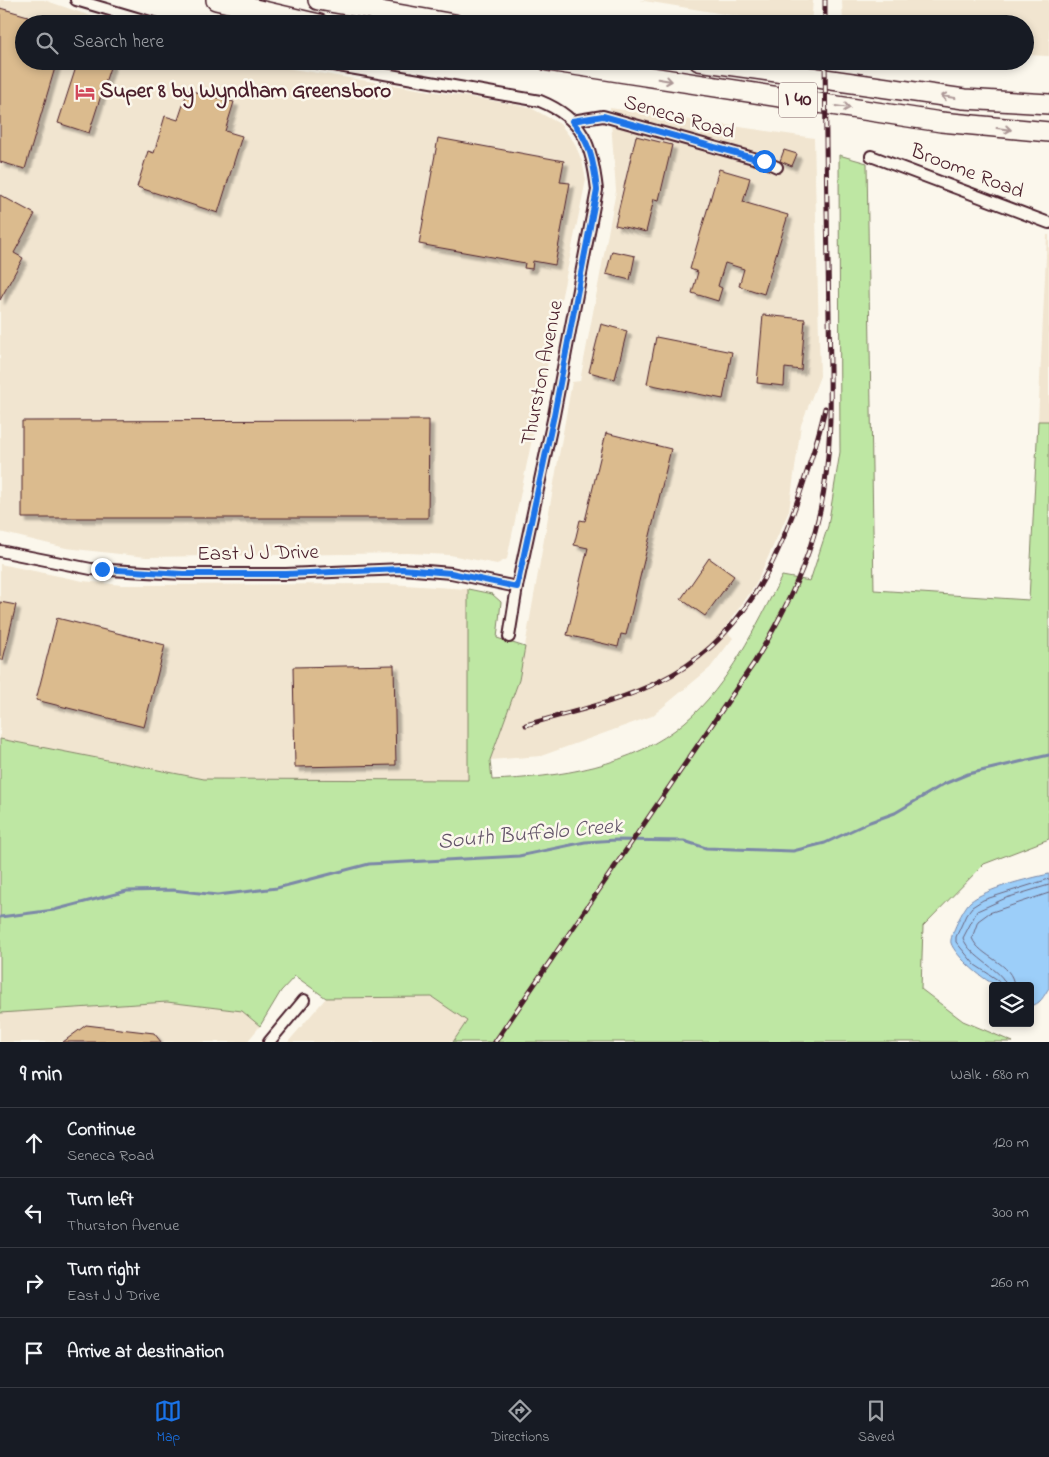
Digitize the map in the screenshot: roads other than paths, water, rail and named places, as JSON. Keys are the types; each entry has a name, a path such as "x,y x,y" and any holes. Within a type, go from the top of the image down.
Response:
{"highway":[{"path":"216,0 280,15"},
{"path":"318,0 403,15"},
{"name":"I 40","path":"606,70 941,122 1049,132"},
{"name":"I 40","path":"760,70 964,100 1049,104"}],"street":[{"path":"76,0 127,15"},
{"path":"362,70 540,101 558,108 572,121"},
{"name":"Seneca Road","path":"572,121 603,116 764,161 777,167"},
{"name":"Thurston Avenue","path":"509,637 517,587 554,415 597,190 594,158 584,134 572,121"},
{"name":"Broome Road","path":"871,156 1049,223"},
{"name":"East J J Drive","path":"0,551 91,568 183,574 286,574 402,569 451,573 517,587"},
{"path":"269,1042 304,1000"}],"water":[{"path":"1049,874 1049,988 1039,1002 1034,1005 1034,982 990,982 979,975 958,955 951,943 955,929 970,902 986,892"}],"waterway":[{"name":"South Buffalo Creek","path":"0,917 54,910 127,891 173,890 217,895 277,888 369,864 519,856 585,842 616,840 684,841 706,848 793,851 825,843 870,822 895,813 944,784 968,774 1049,755"}],"railway":[{"path":"825,0 825,15"},
{"path":"495,1042 754,663 775,627 809,551 820,511 824,487 830,413 825,70"},
{"path":"526,725 628,695 660,681 688,665 713,645 753,597 782,541 794,512 816,445 825,408"}],"place":[{"name":"Super 8 by Wyndham Greensboro","path":"85,92"}]}
